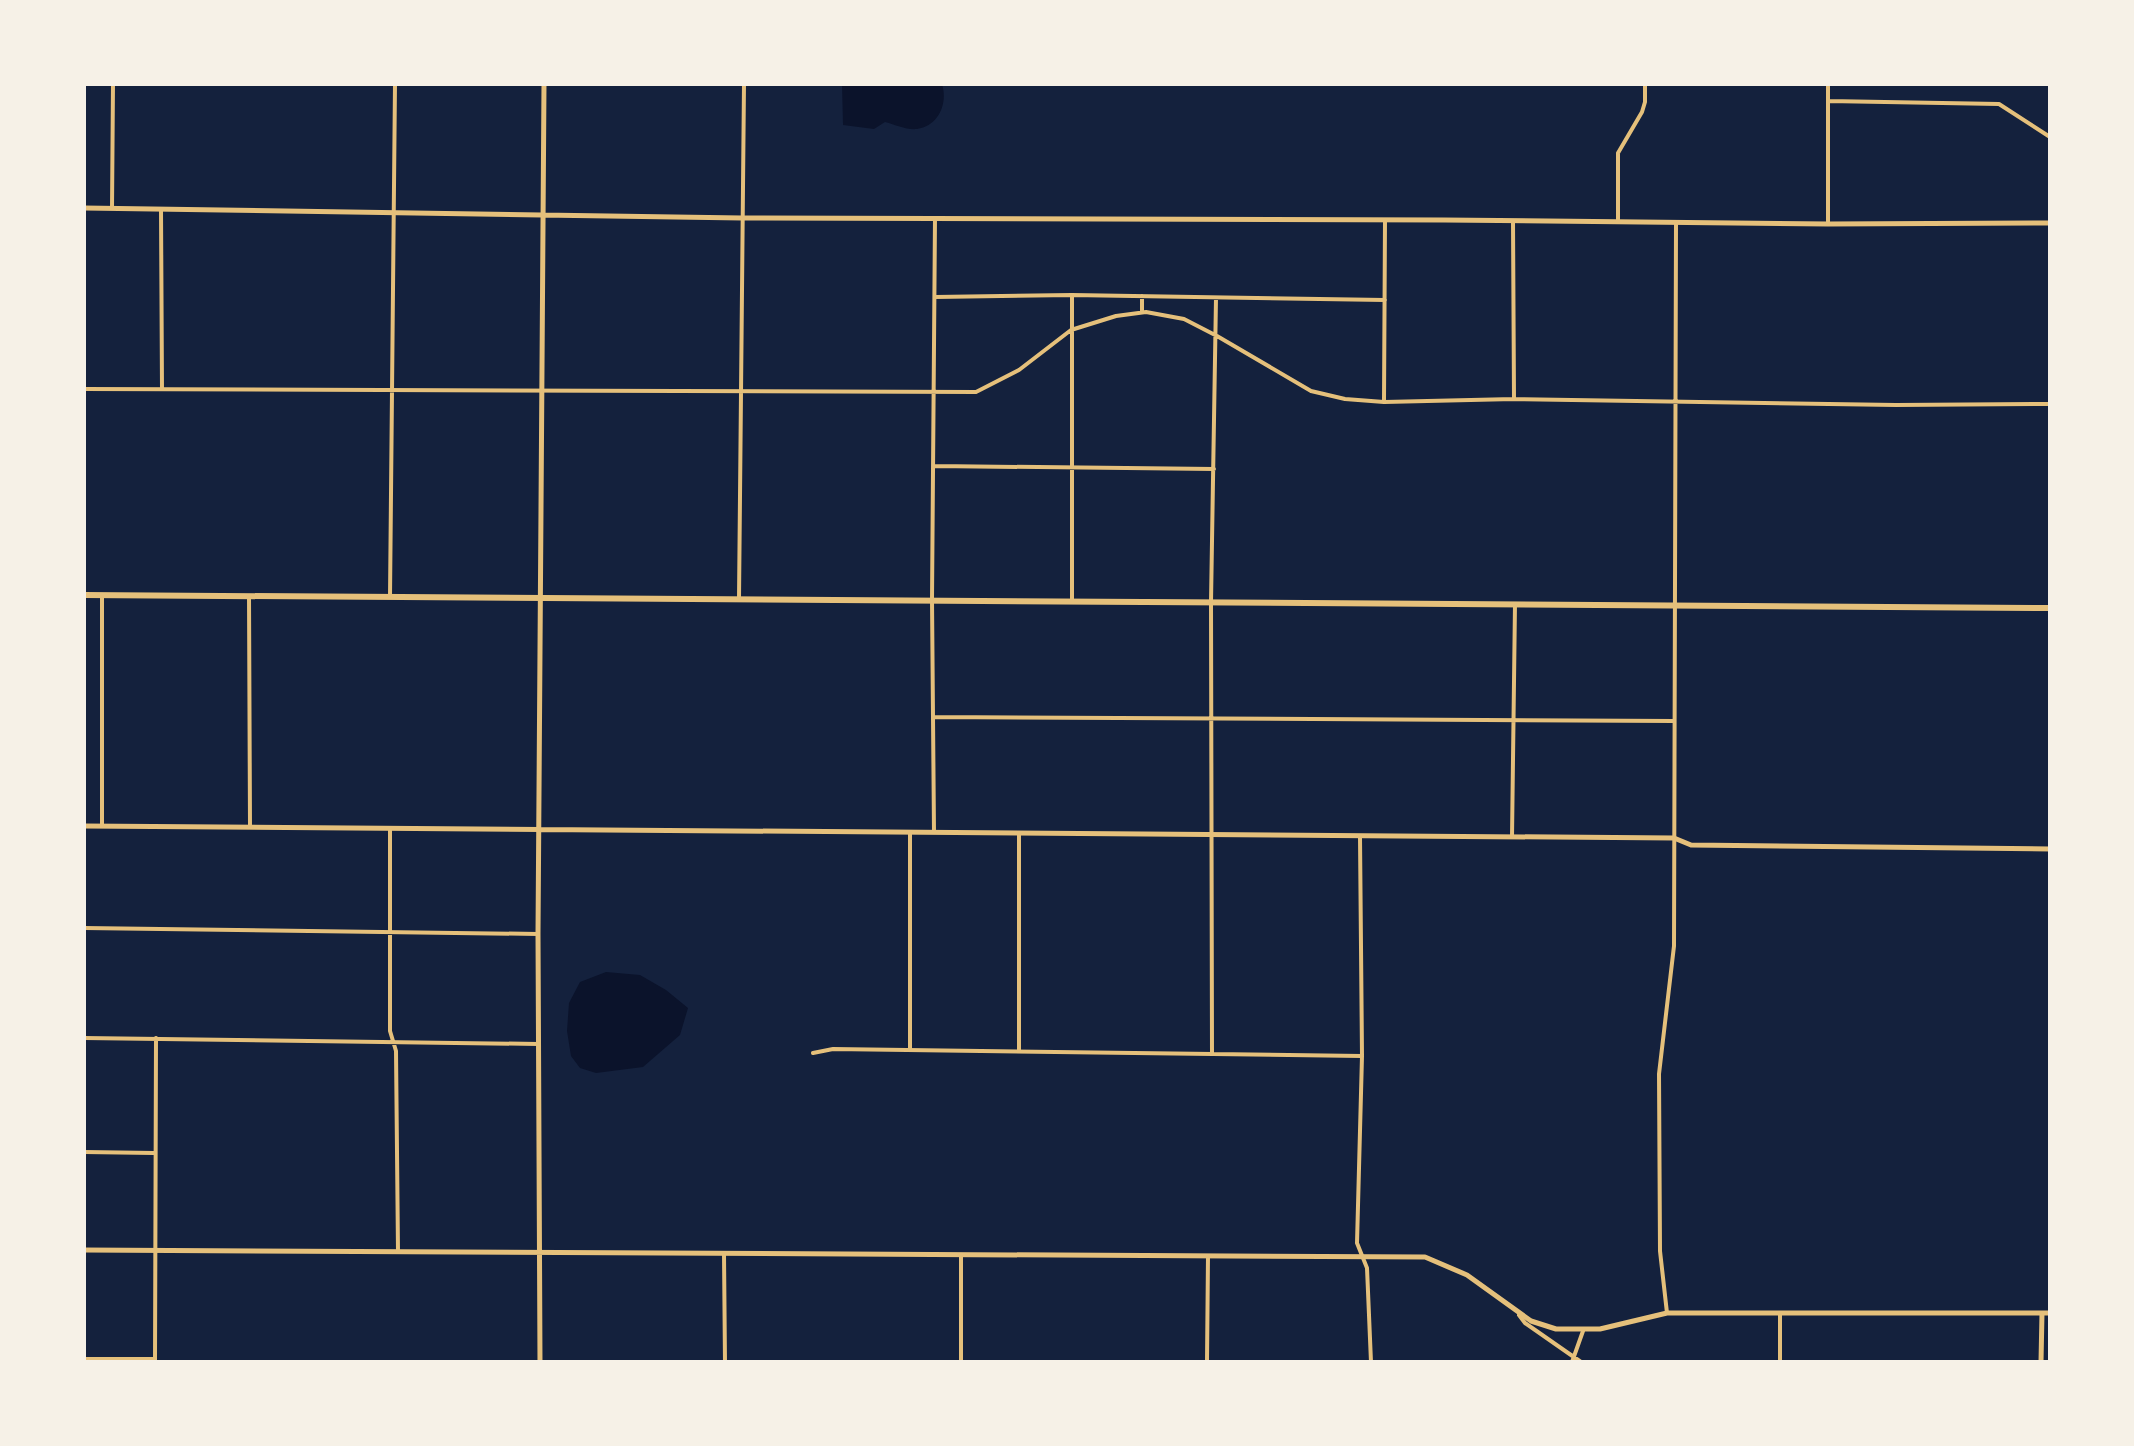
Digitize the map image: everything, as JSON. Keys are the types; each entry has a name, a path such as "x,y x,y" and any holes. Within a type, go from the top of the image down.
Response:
{"main road":[{"path":"84,595 2050,608"}],"street":[{"path":"112,208 113,84"},
{"path":"390,597 395,84"},
{"path":"540,1362 539,597 544,84"},
{"path":"739,599 744,84"},
{"path":"1618,222 1618,153 1642,112 1645,84"},
{"path":"1828,84 1828,224"},
{"path":"1828,101 1999,104 2050,137"},
{"path":"84,208 742,218 2050,223"},
{"path":"161,209 162,389"},
{"path":"934,833 935,218"},
{"path":"1384,402 1385,221"},
{"path":"1513,221 1514,399"},
{"path":"1667,1313 1660,1251 1659,1074 1674,946 1676,223"},
{"path":"935,297 1072,295 1385,300"},
{"path":"1072,295 1072,601"},
{"path":"1142,296 1142,312"},
{"path":"1212,1054 1211,602 1216,298"},
{"path":"84,389 976,392 1019,370 1071,330 1116,316 1142,312 1184,319 1311,391 1345,399 1384,402 1514,399 2050,404"},
{"path":"935,466 1214,469"},
{"path":"102,595 102,826"},
{"path":"249,596 250,826"},
{"path":"1512,838 1515,604"},
{"path":"933,717 1674,721"},
{"path":"84,826 1674,838 1691,845 2050,849"},
{"path":"390,828 390,1031 395,1041 398,1253"},
{"path":"910,832 910,1049"},
{"path":"1019,833 1019,1050"},
{"path":"1360,837 1362,1056 1357,1243 1367,1268 1371,1362"},
{"path":"84,928 538,934"},
{"path":"84,1038 538,1044"},
{"path":"84,1359 155,1361 156,1038"},
{"path":"813,1053 833,1049 910,1049 1362,1056"},
{"path":"84,1152 155,1153"},
{"path":"84,1250 1425,1257 1467,1275 1531,1321 1556,1329 1583,1331 1667,1313 2050,1313"},
{"path":"724,1254 725,1362"},
{"path":"961,1255 961,1362"},
{"path":"1207,1362 1208,1256"},
{"path":"1515,1309 1525,1323 1573,1360 1581,1362"},
{"path":"2041,1362 2042,1313"},
{"path":"1780,1314 1780,1362"},
{"path":"1573,1360 1583,1331"}],"water":[{"path":"842,84 942,84 943,106 931,123 917,129 885,122 874,129 843,125"},
{"path":"606,972 640,975 688,1008 680,1035 643,1067 596,1073 580,1068 571,1056 567,1031 569,1003 580,982"}]}
